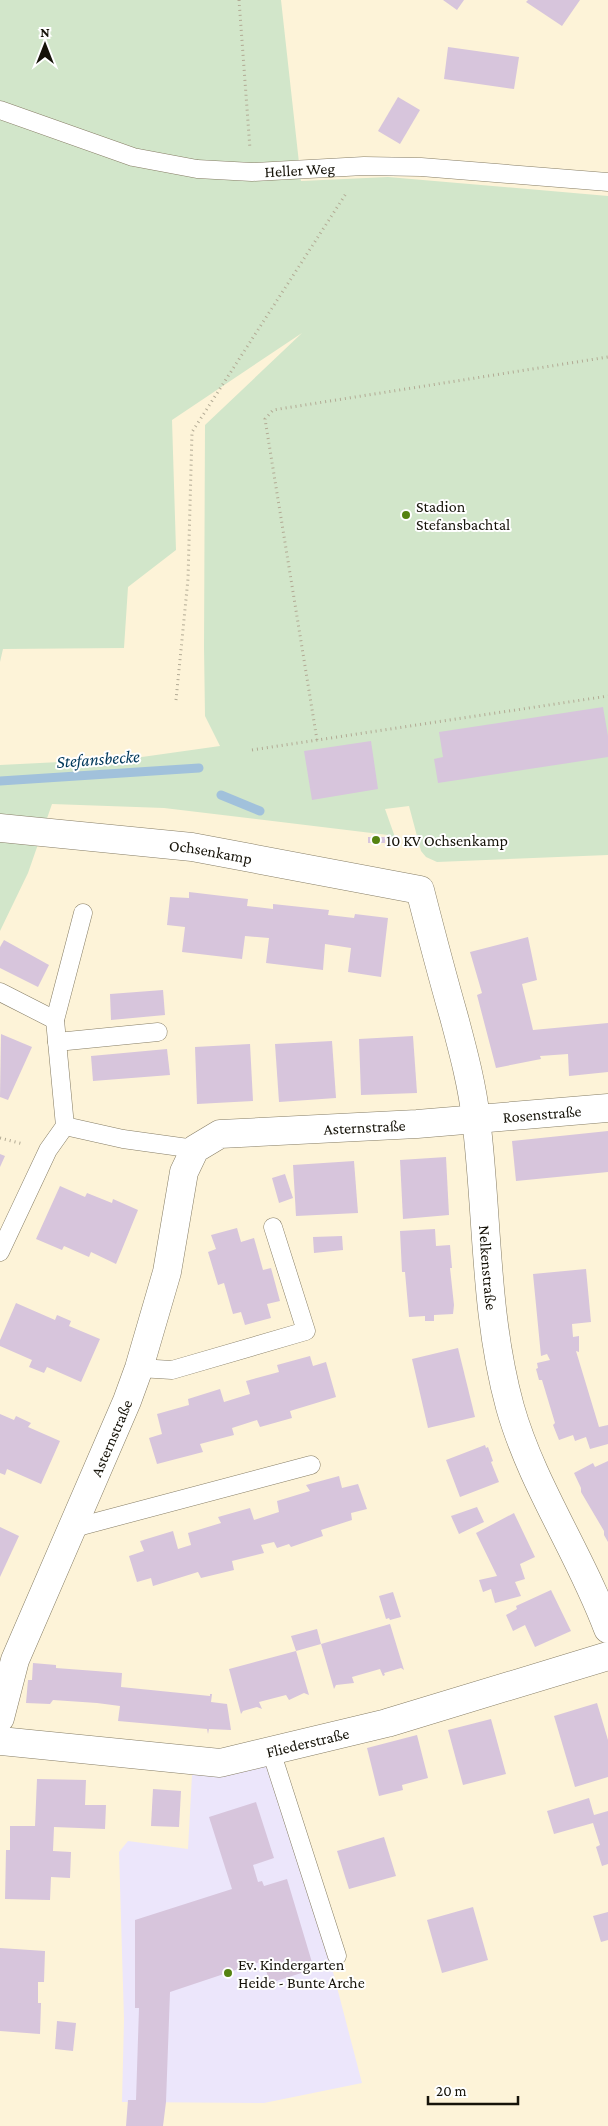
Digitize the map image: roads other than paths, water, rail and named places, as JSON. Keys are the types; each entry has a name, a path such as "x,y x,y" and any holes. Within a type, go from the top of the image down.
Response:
{"street":[{"name":"Ochsenkamp","path":"0,828 192,847 420,890"},
{"name":"Nelkenstraße","path":"420,890 468,1073 476,1119 489,1288 497,1348 510,1407 530,1466 602,1594 608,1629"},
{"name":"Rosenstraße","path":"476,1119 608,1108"},
{"name":"Asternstraße","path":"0,1718 15,1660 70,1529 127,1402 139,1368 167,1272 184,1172 196,1149 220,1134 417,1124 476,1119"},
{"name":"Fliederstraße","path":"0,1741 220,1763 387,1723 608,1656"}],"lane":[{"name":"Heller Weg","path":"0,110 132,157 197,169 252,172 364,166 421,167 608,182"},
{"path":"0,1252 48,1150 65,1126 55,1020 82,913"},
{"path":"0,992 55,1020"},
{"path":"57,1042 158,1032"},
{"path":"65,1126 123,1139 196,1149"},
{"path":"139,1368 172,1370 306,1331 273,1227"},
{"path":"70,1529 311,1465"},
{"path":"271,1751 337,1956"}],"waterway":[{"name":"Stefansbecke","path":"0,781 199,768"},
{"name":"Stefansbecke","path":"221,795 260,811"}],"place":[{"name":"Stadion Stefansbachtal","path":"406,515"},
{"name":"10 KV Ochsenkamp","path":"376,840"},
{"name":"Ev. Kindergarten Heide - Bunte Arche","path":"228,1973"}]}
